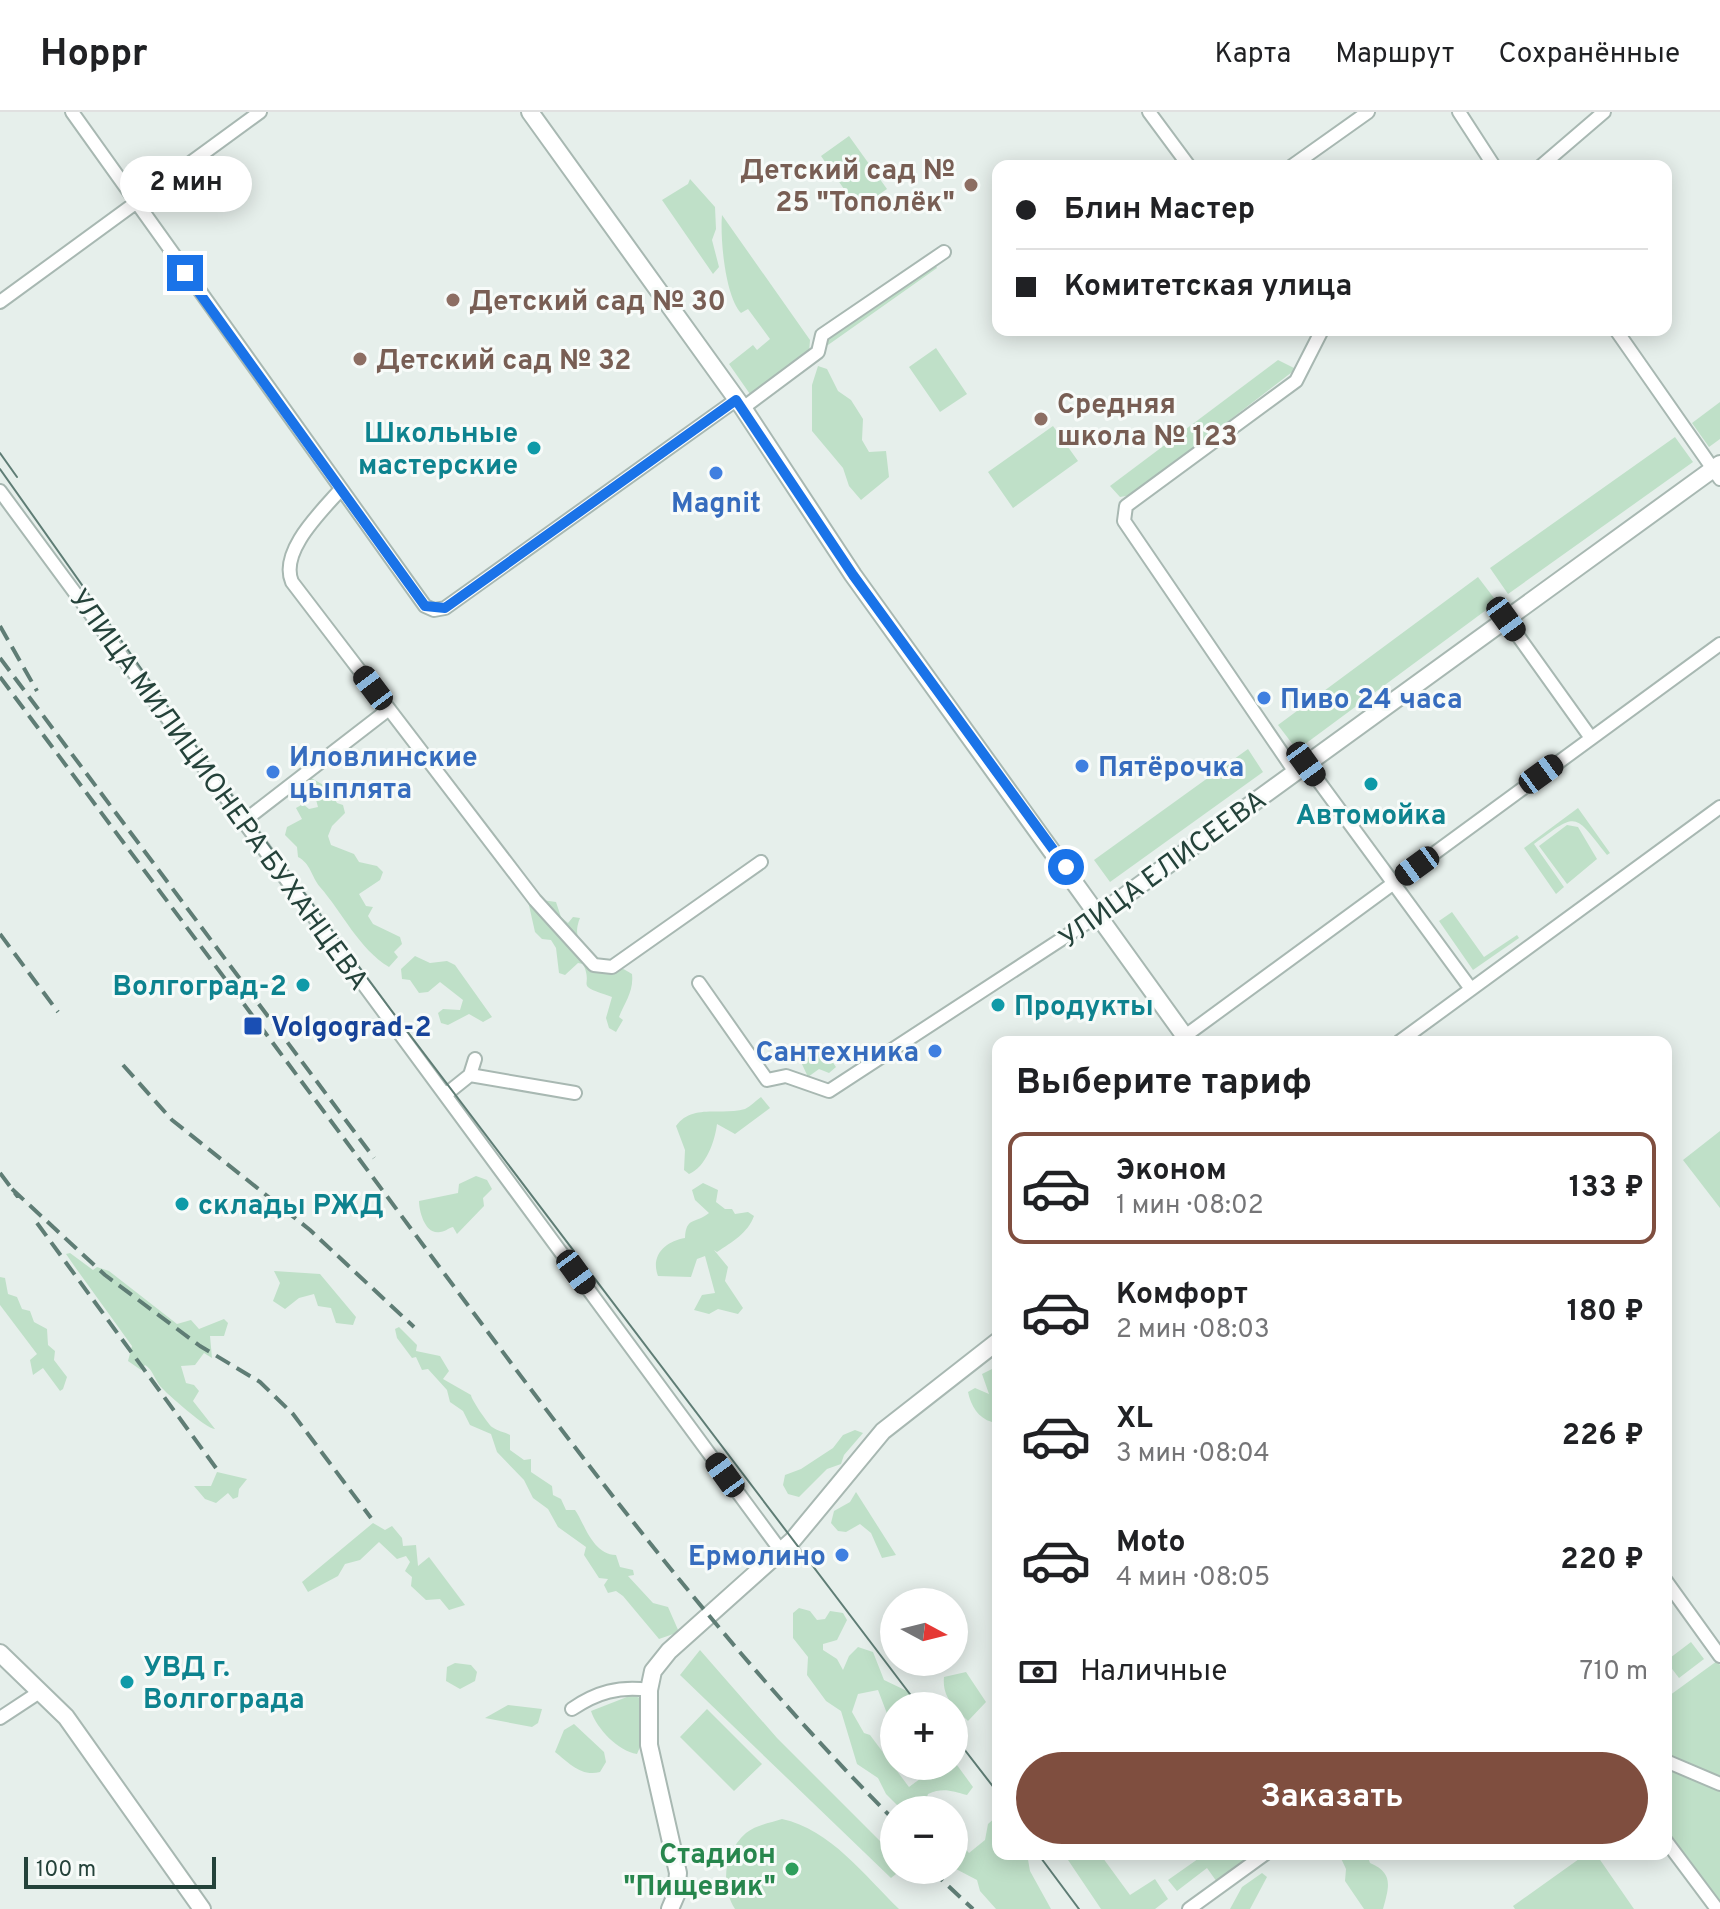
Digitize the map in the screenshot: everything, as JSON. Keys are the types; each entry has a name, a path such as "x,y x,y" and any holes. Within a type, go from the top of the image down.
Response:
{"street":[{"path":"72,112 425,606 434,610 445,608 818,352 822,335 944,252"},
{"path":"0,302 133,201 260,112"},
{"path":"530,112 740,404 853,575 1185,1036"},
{"path":"1149,112 1185,160"},
{"path":"1300,160 1368,112"},
{"path":"1459,112 1490,160"},
{"path":"1548,160 1604,112"},
{"path":"1316,336 1296,381 1126,506 1124,521 1301,768 1471,989"},
{"path":"1620,336 1718,471"},
{"name":"УЛИЦА ЕЛИСЕЕВА","path":"699,983 767,1080 786,1076 829,1091 1100,914 1506,619 1718,471"},
{"path":"341,489 314,520 289,559 287,570 292,582 535,900 594,965 612,967 761,862"},
{"name":"УЛИЦА МИЛИЦИОНЕРА БУХАНЦЕВА","path":"0,491 781,1551"},
{"path":"1506,619 1591,738"},
{"path":"1191,1036 1392,884 1720,644"},
{"path":"244,821 389,709"},
{"path":"1407,1036 1720,807"},
{"path":"445,1095 470,1075 475,1059"},
{"path":"470,1075 575,1093"},
{"path":"670,1909 676,1895 678,1873 649,1745 650,1677 661,1661 703,1620 781,1551 883,1431 992,1346"},
{"path":"1672,1589 1720,1656"},
{"path":"0,1653 66,1717 202,1909"},
{"path":"572,1709 605,1691 628,1687 649,1690"},
{"path":"0,1718 41,1691"},
{"path":"1672,1764 1720,1784"},
{"path":"1672,1849 1717,1909"},
{"path":"1189,1909 1257,1860"}],"green space":[{"path":"849,136 887,189 858,209 821,156"},
{"path":"690,179 715,207 716,229 712,240 719,267 713,274 662,200 688,184"},
{"path":"722,215 810,340 809,353 752,397 729,364 753,345 757,350 770,339 748,309 741,313 731,294 723,252"},
{"path":"934,263 937,268 828,345 825,340"},
{"path":"936,348 967,394 940,412 909,367"},
{"path":"1278,360 1296,369 1132,495 1120,497 1110,486"},
{"path":"818,366 827,369 838,391 851,400 863,419 862,440 869,452 886,451 889,477 861,500 849,486 843,468 812,431 812,385"},
{"path":"1720,402 1720,439 1709,447 1692,423"},
{"path":"1053,426 1078,461 1013,508 988,472"},
{"path":"1675,437 1693,462 1508,594 1490,568"},
{"path":"1478,577 1497,602 1297,750 1278,725"},
{"path":"1248,749 1263,772 1110,882 1094,860"},
{"path":"306,775 327,787 337,803 343,805 345,813 332,826 328,836 331,845 354,854 359,862 377,866 383,872 380,880 359,894 366,906 373,907 368,916 373,924 400,937 402,944 394,952 398,957 389,967 360,940 317,883 306,863 298,857 297,847 285,835 287,827 302,819 296,808 303,804 309,809 318,807 314,792 296,794"},
{"path":"1578,808 1610,853 1607,855 1581,824 1574,821 1559,826 1534,844 1564,887 1556,894 1524,848"},
{"path":"1567,825 1578,827 1597,859 1567,884 1539,846"},
{"path":"528,901 556,902 561,917 568,923 573,917 580,918 577,930 584,948 632,974 630,991 619,1017 623,1020 616,1032 609,1028 606,1018 612,997 588,987 583,964 578,963 565,975 559,973 556,948 551,940 542,939 535,932"},
{"path":"1452,912 1484,957 1517,935 1519,938 1473,970 1439,921"},
{"path":"415,956 430,963 447,961 455,965 492,1017 483,1022 469,1014 448,1025 441,1023 438,1013 443,1009 460,1010 463,1000 440,982 428,992 419,993 410,980 402,979 401,969"},
{"path":"823,1048 836,1067 829,1073 819,1069 808,1077 801,1062"},
{"path":"761,1097 770,1108 735,1134 717,1124 705,1160 689,1174 684,1170 685,1150 676,1126 683,1119 699,1112 745,1109"},
{"path":"1720,1131 1720,1208 1683,1160"},
{"path":"476,1176 487,1180 492,1189 483,1198 484,1206 457,1234 453,1227 442,1232 430,1230 422,1216 419,1201 458,1193 459,1184"},
{"path":"703,1183 718,1190 716,1202 725,1209 732,1209 735,1214 748,1212 754,1216 739,1237 717,1252 714,1250 728,1267 725,1281 743,1308 738,1314 718,1309 709,1314 694,1310 702,1295 715,1293 705,1256 697,1259 691,1277 658,1276 656,1262 661,1250 685,1238 687,1226 709,1213 695,1200 692,1190"},
{"path":"70,1253 93,1270 97,1267 109,1271 177,1324 191,1320 199,1329 224,1319 228,1323 224,1336 210,1336 212,1358 204,1353 195,1365 181,1366 186,1383 194,1385 199,1391 193,1401 215,1429 196,1418 160,1386 148,1367 145,1365 141,1370 128,1361 132,1346 66,1254"},
{"path":"274,1271 320,1274 356,1317 353,1325 336,1323 331,1308 318,1306 314,1294 299,1298 285,1309 273,1301 280,1283"},
{"path":"0,1277 5,1278 8,1294 17,1297 22,1309 30,1311 34,1322 47,1329 48,1345 55,1351 54,1360 67,1377 60,1391 43,1368 33,1375 30,1360 37,1354 0,1305"},
{"path":"399,1327 417,1345 416,1351 440,1356 449,1371 443,1379 471,1395 490,1425 510,1435 510,1450 524,1460 531,1459 531,1472 552,1486 553,1495 561,1499 566,1510 575,1510 601,1549 616,1555 620,1567 633,1570 634,1575 628,1576 653,1603 668,1607 679,1632 659,1639 623,1596 616,1591 608,1593 604,1585 608,1579 599,1578 584,1555 586,1547 558,1527 548,1509 533,1498 524,1480 497,1452 491,1434 470,1425 463,1411 450,1402 447,1390 428,1369 422,1370 416,1357 412,1358 397,1338 395,1329"},
{"path":"992,1369 992,1422 976,1411 968,1392 975,1388 989,1394 982,1374"},
{"path":"855,1430 863,1433 844,1455 841,1464 827,1469 799,1497 788,1494 783,1485 785,1475 801,1469 833,1448 843,1435"},
{"path":"217,1472 247,1479 239,1489 238,1497 233,1499 228,1493 216,1503 205,1499 194,1486 211,1486"},
{"path":"856,1492 896,1555 882,1558 871,1533 860,1524 846,1532 838,1531 831,1523 834,1511 850,1502"},
{"path":"373,1523 385,1530 392,1526 402,1538 403,1546 416,1545 418,1566 429,1557 465,1605 449,1610 440,1599 426,1600 411,1586 412,1577 405,1571 410,1562 406,1556 397,1559 379,1542 360,1560 345,1564 338,1576 308,1592 302,1582"},
{"path":"799,1608 810,1611 817,1620 825,1619 830,1611 843,1613 847,1620 837,1640 823,1644 823,1650 837,1659 843,1670 849,1656 858,1647 873,1652 880,1676 908,1692 880,1692 880,1695 878,1690 858,1694 852,1712 864,1733 870,1735 880,1748 880,1780 904,1780 909,1787 918,1780 968,1780 973,1787 967,1795 948,1790 927,1796 888,1796 878,1778 857,1764 841,1711 826,1701 807,1675 808,1657 793,1638 793,1613"},
{"path":"1691,1642 1704,1659 1679,1678 1672,1669 1672,1656"},
{"path":"700,1650 777,1738 880,1841 880,1867 680,1675"},
{"path":"1717,1661 1720,1665 1720,1903 1672,1838 1672,1694"},
{"path":"455,1663 471,1665 477,1672 475,1681 460,1689 446,1681 447,1667"},
{"path":"968,1675 986,1702 968,1721 968,1692 946,1692 944,1677"},
{"path":"632,1695 640,1698 643,1740 637,1754 623,1749 609,1738 591,1711"},
{"path":"508,1705 542,1709 538,1723 532,1727 485,1718"},
{"path":"707,1709 762,1764 734,1791 680,1737"},
{"path":"574,1724 604,1752 606,1762 600,1772 581,1771 555,1752 564,1730"},
{"name":"Стадион \"Пищевик\"","path":"782,1819 799,1824 831,1843 899,1909 735,1909 726,1879 733,1850 750,1830"},
{"path":"992,1820 992,1860 1028,1860 1030,1871 1051,1909 996,1909 980,1891 977,1880 968,1875 968,1852 985,1840 988,1824"},
{"path":"1068,1860 1104,1860 1130,1895 1155,1879 1168,1899 1155,1909 1101,1909"},
{"path":"1196,1860 1248,1860 1217,1882 1207,1868 1177,1891 1168,1880"},
{"path":"1342,1860 1369,1860 1383,1871 1388,1887 1383,1909 1364,1909 1345,1881 1346,1869"},
{"path":"1578,1860 1600,1860 1634,1909 1515,1909 1513,1906"},
{"path":"1262,1873 1267,1877 1250,1909 1230,1909 1242,1887"}],"tram line":[{"path":"0,453 17,477"},
{"path":"0,469 210,766 391,1010 908,1692"},
{"path":"968,1754 992,1785"},
{"path":"1042,1860 1079,1909"}],"railway":[{"path":"0,626 37,691"},
{"path":"0,658 374,1158"},
{"path":"0,677 486,1330 653,1547 770,1686 880,1805"},
{"path":"0,934 58,1012"},
{"path":"123,1065 172,1120 310,1230 414,1327"},
{"path":"0,1173 18,1197"},
{"path":"12,1189 105,1275 200,1346 260,1382 293,1414 371,1518"},
{"path":"37,1223 216,1468"},
{"path":"946,1884 973,1909"}],"place":[{"name":"Детский сад № 25 \"Тополёк\"","path":"971,185"},
{"name":"Детский сад № 30","path":"453,300"},
{"name":"Детский сад № 32","path":"360,359"},
{"name":"Средняя школа № 123","path":"1041,419"},
{"name":"Школьные мастерские","path":"534,448"},
{"name":"Magnit","path":"716,473"},
{"name":"Пиво 24 часа","path":"1264,698"},
{"name":"Пятёрочка","path":"1082,766"},
{"name":"Иловлинские цыплята","path":"273,772"},
{"name":"Автомойка","path":"1371,784"},
{"name":"Волгоград-2","path":"303,985"},
{"name":"Продукты","path":"998,1005"},
{"name":"Volgograd-2","path":"253,1026"},
{"name":"Сантехника","path":"935,1051"},
{"name":"склады РЖД","path":"182,1204"},
{"name":"Ермолино","path":"842,1555"},
{"name":"УВД г. Волгограда","path":"127,1682"},
{"name":"Стадион \"Пищевик\"","path":"792,1869"}],"route":[{"path":"185,273 425,606 434,610 445,608 530,550 736,400 853,575 1066,867"}]}
